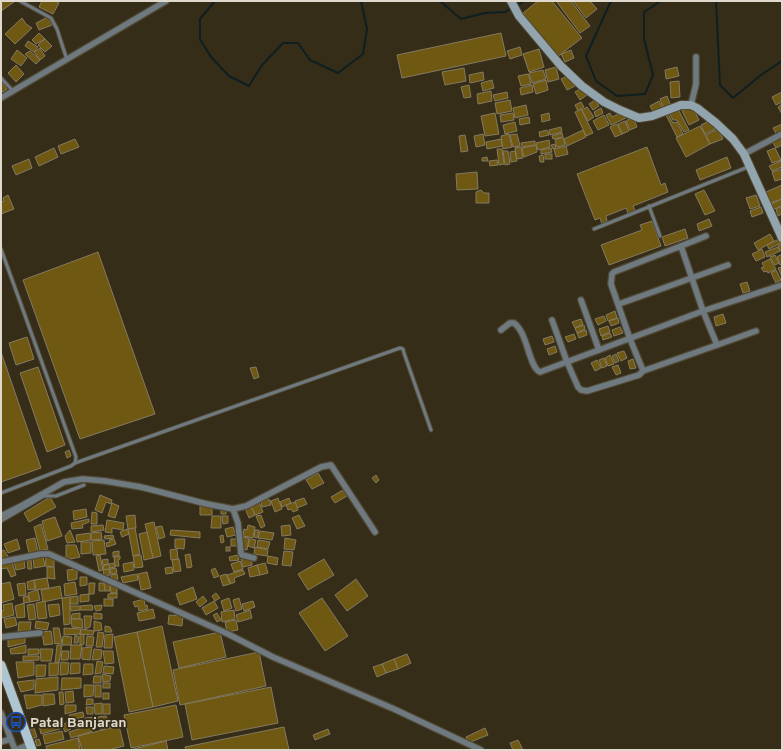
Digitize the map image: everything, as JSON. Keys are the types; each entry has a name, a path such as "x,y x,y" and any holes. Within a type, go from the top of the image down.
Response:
{"main road":[{"path":"1,665 31,747"}],"street":[{"path":"1,98 166,1"},
{"path":"512,2 519,16 573,79 589,92 633,116 645,117 681,105 692,105 705,113 727,132 744,154 782,238"},
{"path":"692,105 696,84 696,57"},
{"path":"744,154 782,134"},
{"path":"643,371 611,284 611,275 613,272 706,236"},
{"path":"681,246 693,278 703,312 717,345"},
{"path":"619,304 728,265"},
{"path":"501,330 510,323 517,325 522,331 535,368 542,372 598,350 782,285"},
{"path":"581,300 598,350"},
{"path":"552,320 567,362 578,387 584,391 639,375 643,371 756,331"},
{"path":"1,516 64,482 83,479 141,487 233,509 246,506 321,467 331,465 375,532"},
{"path":"233,509 238,523 241,553 242,555 254,558"},
{"path":"1,562 41,554 49,554 226,633 288,664 394,709 481,750"},
{"path":"1,637 40,632"},
{"path":"1,712 15,750 31,747"},
{"path":"1,742 11,738"}],"lane":[{"path":"20,1 51,18 58,29 68,60"},
{"path":"1,78 13,91"},
{"path":"594,229 750,166"},
{"path":"649,206 660,236"},
{"path":"1,249 76,457 75,463"},
{"path":"1,493 71,466 75,463 400,348 404,353 431,430"},
{"path":"1,522 44,496 56,496 84,485"}],"building":[{"path":"1,1 14,1 14,2 1,11"},
{"path":"42,1 55,1 59,3 53,14 39,7"},
{"path":"538,1 552,1 582,38 557,57 523,13"},
{"path":"556,1 571,1 590,26 580,33"},
{"path":"573,1 590,1 597,9 586,18"},
{"path":"48,17 52,25 39,30 36,23"},
{"path":"22,18 26,24 32,28 15,44 5,34"},
{"path":"39,33 45,39 36,44 32,40"},
{"path":"501,33 506,56 402,78 397,55"},
{"path":"45,39 52,46 45,52 38,45"},
{"path":"28,41 38,47 34,52 25,46"},
{"path":"520,47 522,55 510,59 507,51"},
{"path":"40,48 45,56 40,60 34,52"},
{"path":"539,49 544,67 529,72 523,54"},
{"path":"17,50 27,58 21,66 11,59"},
{"path":"571,50 574,58 565,62 561,54"},
{"path":"30,51 40,60 36,64 25,54"},
{"path":"16,65 24,74 16,82 8,73"},
{"path":"556,67 559,79 548,82 545,70"},
{"path":"677,67 679,76 666,79 665,70"},
{"path":"464,68 466,81 445,85 442,72"},
{"path":"543,70 546,79 532,83 529,73"},
{"path":"483,72 484,80 470,83 469,75"},
{"path":"528,74 531,84 521,86 518,76"},
{"path":"569,75 575,86 567,90 561,79"},
{"path":"492,80 494,88 483,91 481,83"},
{"path":"546,80 548,90 536,94 533,84"},
{"path":"679,81 680,97 671,98 670,82"},
{"path":"1,82 7,89 3,92 1,90"},
{"path":"469,85 471,97 464,98 461,87"},
{"path":"532,85 533,92 521,95 520,88"},
{"path":"582,88 587,95 580,100 575,92"},
{"path":"491,91 492,101 478,104 477,94"},
{"path":"507,92 508,98 495,101 493,95"},
{"path":"782,92 782,102 776,105 772,97"},
{"path":"667,96 671,106 664,109 660,99"},
{"path":"510,100 512,111 497,114 495,103"},
{"path":"595,100 599,106 593,110 589,104"},
{"path":"659,101 663,109 654,113 650,106"},
{"path":"581,102 584,107 578,111 575,105"},
{"path":"782,104 782,114 778,107"},
{"path":"526,105 528,115 515,118 513,108"},
{"path":"692,106 699,120 689,125 682,111"},
{"path":"587,107 594,117 588,121 582,110"},
{"path":"601,108 603,113 596,117 594,112"},
{"path":"581,109 593,133 586,136 575,112"},
{"path":"678,109 689,130 684,132 677,120 673,120 669,112"},
{"path":"495,113 499,134 485,136 481,116"},
{"path":"513,113 514,120 501,122 500,115"},
{"path":"549,113 550,120 542,122 541,115"},
{"path":"610,113 612,117 621,113 628,117 611,125 606,115"},
{"path":"668,114 673,123 677,122 683,134 677,137 666,115"},
{"path":"604,115 609,125 598,130 593,121"},
{"path":"529,117 530,123 520,125 519,119"},
{"path":"633,117 637,127 630,130 626,121"},
{"path":"711,120 715,129 705,134 701,125"},
{"path":"625,121 629,131 622,134 618,124"},
{"path":"515,122 517,131 505,134 503,125"},
{"path":"617,124 622,134 615,137 610,127"},
{"path":"782,124 782,133 777,135 773,128"},
{"path":"700,126 710,144 686,157 676,138"},
{"path":"561,127 562,132 550,135 549,130"},
{"path":"718,129 723,139 710,144 706,135"},
{"path":"547,130 549,135 540,137 539,132"},
{"path":"583,130 586,137 567,146 564,139"},
{"path":"562,133 563,137 553,139 552,136"},
{"path":"483,134 485,145 476,147 474,136"},
{"path":"509,134 512,147 503,149 501,136"},
{"path":"517,134 520,146 513,147 510,135"},
{"path":"465,135 468,151 461,152 459,136"},
{"path":"782,136 782,145 776,148 772,141"},
{"path":"563,137 565,145 557,147 555,140"},
{"path":"75,139 79,147 61,154 58,146"},
{"path":"501,139 502,146 487,149 486,142"},
{"path":"549,140 550,147 538,150 536,143"},
{"path":"535,141 535,145 522,147 521,143"},
{"path":"555,144 556,148 553,149 551,145"},
{"path":"536,145 537,152 524,157 522,148"},
{"path":"566,146 568,154 556,157 554,149"},
{"path":"521,147 523,158 517,159 515,148"},
{"path":"647,147 661,185 665,183 668,192 633,206 635,211 628,213 626,208 606,216 607,221 602,224 600,218 595,220 577,174"},
{"path":"54,148 58,157 39,166 35,157"},
{"path":"551,148 552,152 541,154 541,150"},
{"path":"775,148 781,160 772,163 767,151"},
{"path":"497,149 502,149 504,164 499,165"},
{"path":"503,151 508,151 510,164 505,165"},
{"path":"515,151 517,161 511,162 510,152"},
{"path":"545,154 552,154 552,159 545,159"},
{"path":"543,155 544,162 540,162 539,156"},
{"path":"487,157 488,161 482,161 482,158"},
{"path":"727,157 731,168 700,180 696,170"},
{"path":"29,159 32,168 16,175 12,166"},
{"path":"497,160 498,165 490,166 489,161"},
{"path":"781,161 782,167 772,171 769,166"},
{"path":"782,169 782,179 775,181 772,172"},
{"path":"477,172 478,189 457,190 456,174"},
{"path":"782,185 782,199 770,203 766,192"},
{"path":"481,190 484,193 489,193 489,203 476,203 476,192"},
{"path":"704,190 715,211 705,215 695,194"},
{"path":"8,195 14,209 1,214 1,202 4,201 3,198"},
{"path":"756,195 760,206 750,209 746,198"},
{"path":"782,199 782,206 774,209 771,204"},
{"path":"782,206 782,214 778,216 776,209"},
{"path":"761,207 763,213 752,217 750,211"},
{"path":"709,219 712,226 699,231 697,224"},
{"path":"652,221 661,246 609,265 601,245 642,230 640,225"},
{"path":"685,229 688,238 665,246 662,237"},
{"path":"770,234 774,241 758,250 754,243"},
{"path":"779,239 781,243 769,249 767,245"},
{"path":"782,244 782,250 780,251 778,246"},
{"path":"778,247 780,251 767,257 765,252"},
{"path":"762,249 765,257 756,261 752,254"},
{"path":"98,252 155,414 80,439 23,280"},
{"path":"782,254 782,264 780,265 777,257"},
{"path":"775,255 779,263 775,265 770,257"},
{"path":"770,259 776,269 768,273 767,271 764,272 761,268 764,267 762,263"},
{"path":"782,267 782,277 778,268"},
{"path":"776,270 781,280 776,283 771,273"},
{"path":"747,282 750,291 743,293 740,284"},
{"path":"615,311 617,318 608,321 606,315"},
{"path":"723,314 726,323 716,326 714,317"},
{"path":"604,316 606,321 598,325 595,319"},
{"path":"618,318 619,323 611,326 609,321"},
{"path":"581,319 583,324 575,328 572,322"},
{"path":"584,325 585,329 577,333 575,328"},
{"path":"608,326 610,332 601,336 599,329"},
{"path":"620,327 623,333 614,336 612,330"},
{"path":"586,330 587,335 579,338 577,333"},
{"path":"610,333 612,337 603,340 602,336"},
{"path":"574,334 576,339 568,342 565,337"},
{"path":"552,336 554,342 545,345 543,339"},
{"path":"27,337 34,359 16,365 9,343"},
{"path":"555,346 557,352 549,355 547,349"},
{"path":"624,351 627,358 621,361 617,353"},
{"path":"1,352 41,468 1,482"},
{"path":"616,354 619,361 615,363 612,356"},
{"path":"610,355 614,364 608,366 605,358"},
{"path":"604,358 607,366 602,368 599,360"},
{"path":"633,359 636,368 630,369 628,361"},
{"path":"597,360 601,368 595,371 591,363"},
{"path":"618,365 621,373 616,375 612,367"},
{"path":"38,367 65,445 47,452 20,373"},
{"path":"256,367 259,377 254,379 250,368"},
{"path":"69,450 71,456 67,458 65,452"},
{"path":"318,473 324,483 312,489 306,480"},
{"path":"376,475 379,480 376,483 372,478"},
{"path":"343,490 347,496 335,503 331,497"},
{"path":"100,495 112,500 111,504 106,502 102,513 95,510"},
{"path":"50,497 56,507 29,522 24,513"},
{"path":"267,498 270,500 271,505 262,507 261,500"},
{"path":"278,498 282,509 275,512 271,501"},
{"path":"289,498 291,503 282,507 280,502"},
{"path":"304,498 307,504 297,508 295,501"},
{"path":"259,502 263,512 255,515 251,506"},
{"path":"295,502 298,510 293,512 291,509 288,510 286,505"},
{"path":"112,503 119,506 115,518 108,516"},
{"path":"200,504 207,504 207,507 212,507 212,515 200,515"},
{"path":"251,506 255,515 249,518 245,508"},
{"path":"86,509 87,517 74,520 73,511"},
{"path":"226,509 226,514 221,514 221,510"},
{"path":"92,512 97,513 97,524 91,524"},
{"path":"135,515 136,528 128,529 126,516"},
{"path":"261,515 265,526 261,528 256,516"},
{"path":"299,515 305,526 297,529 292,518"},
{"path":"212,516 221,516 221,528 211,528"},
{"path":"222,516 228,516 228,523 223,524"},
{"path":"55,517 62,536 47,541 42,521"},
{"path":"89,519 89,522 82,525 83,528 72,529 71,523"},
{"path":"107,520 124,523 123,530 112,528 112,533 105,532"},
{"path":"154,522 161,556 153,558 145,524"},
{"path":"41,524 48,549 40,551 34,527"},
{"path":"103,525 104,530 91,532 91,526"},
{"path":"248,525 255,527 253,538 243,536 244,529 247,530"},
{"path":"290,525 291,535 282,536 281,526"},
{"path":"162,526 165,537 159,539 156,527"},
{"path":"233,527 236,535 227,537 225,529"},
{"path":"135,528 140,554 133,556 128,529"},
{"path":"127,529 129,534 122,537 120,532"},
{"path":"70,530 75,542 67,543 65,536"},
{"path":"171,530 200,532 200,538 170,535"},
{"path":"255,530 259,530 257,538 254,537"},
{"path":"260,531 274,533 272,540 258,538"},
{"path":"101,532 102,539 91,540 91,533"},
{"path":"147,532 153,558 144,560 139,534"},
{"path":"90,533 91,540 77,542 76,535"},
{"path":"113,535 114,538 105,539 104,536"},
{"path":"223,535 224,542 221,543 220,536"},
{"path":"243,537 249,538 247,550 241,548"},
{"path":"35,538 38,552 29,553 26,540"},
{"path":"285,538 296,540 294,550 284,549"},
{"path":"17,539 20,549 8,553 4,544"},
{"path":"114,539 116,544 107,547 106,543 110,542 109,540"},
{"path":"175,539 185,539 184,549 175,548"},
{"path":"231,539 238,539 238,546 231,546"},
{"path":"250,539 256,540 254,548 248,546"},
{"path":"104,540 106,554 93,555 92,541"},
{"path":"258,540 270,542 268,549 257,547"},
{"path":"81,542 91,542 91,553 81,554"},
{"path":"66,545 76,545 80,557 66,560"},
{"path":"226,547 230,547 230,551 226,551"},
{"path":"255,547 268,550 267,556 254,554"},
{"path":"177,549 178,559 171,560 170,550"},
{"path":"4,550 9,558 1,560 1,551"},
{"path":"119,551 119,555 113,557 113,552"},
{"path":"284,551 293,552 291,566 282,565"},
{"path":"190,554 192,567 187,568 185,555"},
{"path":"100,555 103,570 99,571 96,556"},
{"path":"141,555 143,567 135,568 133,556"},
{"path":"238,555 239,560 230,561 229,557"},
{"path":"46,556 54,559 54,567 45,566"},
{"path":"120,556 120,559 118,560 119,566 115,566 114,557"},
{"path":"268,556 278,558 277,565 267,563"},
{"path":"33,557 43,557 45,566 34,568"},
{"path":"251,557 252,565 243,567 241,559"},
{"path":"24,559 25,568 16,570 14,561"},
{"path":"108,559 108,564 103,565 102,560"},
{"path":"179,559 181,571 174,572 172,560"},
{"path":"324,559 334,575 308,590 298,574"},
{"path":"27,560 31,560 32,569 28,569"},
{"path":"240,561 243,569 234,572 231,564"},
{"path":"12,562 16,575 11,577 7,568 1,569 1,565"},
{"path":"133,562 134,570 124,572 123,564"},
{"path":"114,563 115,567 110,568 109,564"},
{"path":"265,563 268,573 260,575 257,565"},
{"path":"109,564 110,569 104,570 103,566"},
{"path":"257,565 260,575 250,577 248,568"},
{"path":"47,567 54,567 55,579 47,578"},
{"path":"172,567 173,573 166,574 165,568"},
{"path":"116,568 117,573 111,574 110,569"},
{"path":"215,568 219,576 214,578 211,570"},
{"path":"77,569 77,579 68,581 67,570"},
{"path":"109,569 110,575 104,576 103,570"},
{"path":"243,570 245,574 234,578 235,582 231,584 227,575"},
{"path":"147,572 151,588 141,590 138,574"},
{"path":"117,574 118,579 112,580 111,575"},
{"path":"137,574 138,580 123,583 121,577"},
{"path":"226,574 230,584 223,586 220,576"},
{"path":"80,577 87,577 87,585 80,586"},
{"path":"47,578 49,588 36,590 34,580"},
{"path":"356,579 368,596 347,611 335,595"},
{"path":"34,580 35,589 28,590 27,582"},
{"path":"10,582 14,599 1,603 1,584"},
{"path":"75,582 77,594 65,596 64,584"},
{"path":"25,583 26,595 19,596 17,584"},
{"path":"89,583 95,583 94,594 89,594"},
{"path":"99,583 104,583 105,591 99,591"},
{"path":"104,583 110,583 110,591 105,591"},
{"path":"110,585 117,585 117,593 111,593"},
{"path":"60,586 62,598 43,602 41,590"},
{"path":"193,587 197,599 180,605 176,594"},
{"path":"36,590 38,591 40,600 30,602 28,593"},
{"path":"117,593 117,598 108,598 108,594"},
{"path":"216,593 220,598 215,601 212,596"},
{"path":"89,594 89,601 80,602 80,595"},
{"path":"28,596 30,602 24,603 23,597"},
{"path":"78,596 78,604 70,604 70,597"},
{"path":"203,596 207,601 200,607 196,602"},
{"path":"70,597 70,624 64,625 62,598"},
{"path":"229,598 232,608 224,611 221,601"},
{"path":"239,598 242,609 236,611 233,600"},
{"path":"322,598 348,636 325,651 299,613"},
{"path":"104,599 113,599 113,606 104,606"},
{"path":"144,599 145,606 147,605 148,609 139,611 138,606 135,607 133,602"},
{"path":"45,601 47,618 38,619 36,603"},
{"path":"214,601 218,608 206,615 202,608"},
{"path":"253,601 255,607 244,611 242,604"},
{"path":"12,603 14,615 2,618 1,611 4,610 3,605"},
{"path":"24,603 25,617 17,618 15,606"},
{"path":"34,604 36,619 29,620 27,605"},
{"path":"59,604 60,615 50,617 48,605"},
{"path":"92,605 93,610 80,610 80,606"},
{"path":"102,605 101,610 96,611 94,606"},
{"path":"70,606 80,606 80,610 71,611"},
{"path":"153,609 155,618 139,621 137,613"},
{"path":"234,610 235,619 222,622 221,612"},
{"path":"250,610 252,618 238,622 236,615"},
{"path":"80,613 80,619 71,619 72,614"},
{"path":"94,613 102,614 102,619 94,619"},
{"path":"217,613 221,620 217,622 213,615"},
{"path":"169,615 183,616 182,626 168,624"},
{"path":"84,616 92,616 90,627 85,629"},
{"path":"15,617 17,625 6,628 4,619"},
{"path":"71,619 82,619 83,628 72,627"},
{"path":"236,620 238,630 227,632 225,622"},
{"path":"36,621 49,623 47,630 35,628"},
{"path":"94,621 101,623 102,630 94,631"},
{"path":"19,622 31,622 30,632 18,631"},
{"path":"105,626 110,627 112,632 105,632"},
{"path":"162,626 178,701 153,707 137,632"},
{"path":"53,628 59,628 62,643 55,644"},
{"path":"64,628 81,629 80,634 64,635"},
{"path":"81,629 94,631 93,635 80,634"},
{"path":"51,631 53,644 44,645 42,632"},
{"path":"98,632 104,633 102,647 96,647"},
{"path":"137,632 153,707 129,712 114,637"},
{"path":"220,632 226,657 179,668 173,642"},
{"path":"80,634 84,635 84,644 80,645"},
{"path":"113,634 112,648 104,648 105,635"},
{"path":"75,635 79,637 78,643 74,643"},
{"path":"63,636 72,637 71,645 62,645"},
{"path":"87,636 94,637 93,646 86,646"},
{"path":"25,637 25,643 8,647 8,638"},
{"path":"26,645 26,653 11,654 10,649"},
{"path":"57,645 62,645 59,663 55,663"},
{"path":"71,645 82,645 80,659 70,659"},
{"path":"92,647 90,660 82,659 82,648"},
{"path":"28,649 39,649 39,654 28,655"},
{"path":"40,649 53,649 51,661 41,661"},
{"path":"94,649 102,650 101,659 92,660"},
{"path":"62,651 69,651 68,660 61,660"},
{"path":"103,651 113,651 114,663 105,664"},
{"path":"259,652 266,686 180,705 173,670"},
{"path":"407,654 411,663 398,669 394,659"},
{"path":"23,656 39,656 39,660 23,661"},
{"path":"394,659 398,669 386,673 382,664"},
{"path":"97,661 103,662 101,673 95,674"},
{"path":"16,662 34,662 34,675 18,678"},
{"path":"61,662 69,663 68,674 60,675"},
{"path":"49,663 59,663 58,675 49,676"},
{"path":"71,663 80,663 80,673 70,674"},
{"path":"84,664 93,664 93,674 83,675"},
{"path":"382,664 386,673 377,677 373,667"},
{"path":"36,665 46,665 45,676 36,677"},
{"path":"104,666 114,667 113,674 103,673"},
{"path":"102,674 111,676 110,681 103,682"},
{"path":"94,676 101,676 101,683 93,683"},
{"path":"58,677 58,690 35,693 36,679"},
{"path":"62,678 81,678 81,688 61,690"},
{"path":"34,680 34,689 21,692 17,682"},
{"path":"103,683 110,683 110,688 103,688"},
{"path":"84,685 94,685 93,696 84,697"},
{"path":"95,685 101,685 101,697 95,697"},
{"path":"271,687 278,723 192,740 185,704"},
{"path":"73,691 74,702 66,703 65,692"},
{"path":"59,692 63,692 64,704 60,705"},
{"path":"103,693 109,693 109,699 103,699"},
{"path":"43,694 54,694 55,704 43,706"},
{"path":"24,695 42,695 42,705 27,709"},
{"path":"87,699 93,699 93,704 86,705"},
{"path":"102,703 102,714 95,714 94,704"},
{"path":"103,704 110,704 110,714 103,714"},
{"path":"65,705 76,705 76,711 65,714"},
{"path":"176,705 183,737 131,748 124,715"},
{"path":"86,707 93,707 93,714 87,714"},
{"path":"83,712 84,717 70,720 69,715"},
{"path":"106,716 112,727 101,730 98,717"},
{"path":"95,717 95,723 86,724 85,718"},
{"path":"71,720 77,720 77,727 72,728"},
{"path":"83,721 84,725 80,726 79,722"},
{"path":"68,722 71,729 65,732 62,725"},
{"path":"59,723 60,729 41,734 39,725"},
{"path":"91,725 93,731 71,738 69,732"},
{"path":"119,726 124,746 108,750 82,750 78,736"},
{"path":"284,727 289,750 186,750 185,747"},
{"path":"34,728 37,737 32,739 29,730"},
{"path":"485,728 488,735 468,743 466,737"},
{"path":"328,729 330,734 315,740 313,735"},
{"path":"62,731 64,739 45,744 43,735"},
{"path":"78,738 80,750 47,750 46,746"},
{"path":"39,739 41,745 37,746 35,740"},
{"path":"518,740 523,750 513,750 510,743"},
{"path":"166,741 168,750 130,750"}],"waterway":[{"path":"215,1 200,19 200,39 211,57 229,76 249,86 262,65 283,43 298,43 310,60 338,73 363,54 367,29 361,1"},
{"path":"440,1 461,19 485,13 505,12 512,8"},
{"path":"516,6 524,1"},
{"path":"611,1 586,56 596,81 617,96 645,94 653,75 644,39 644,12 661,1"},
{"path":"716,1 720,85 733,98 761,75 782,61"}],"place":[{"name":"Patal Banjaran","path":"16,722"}]}
